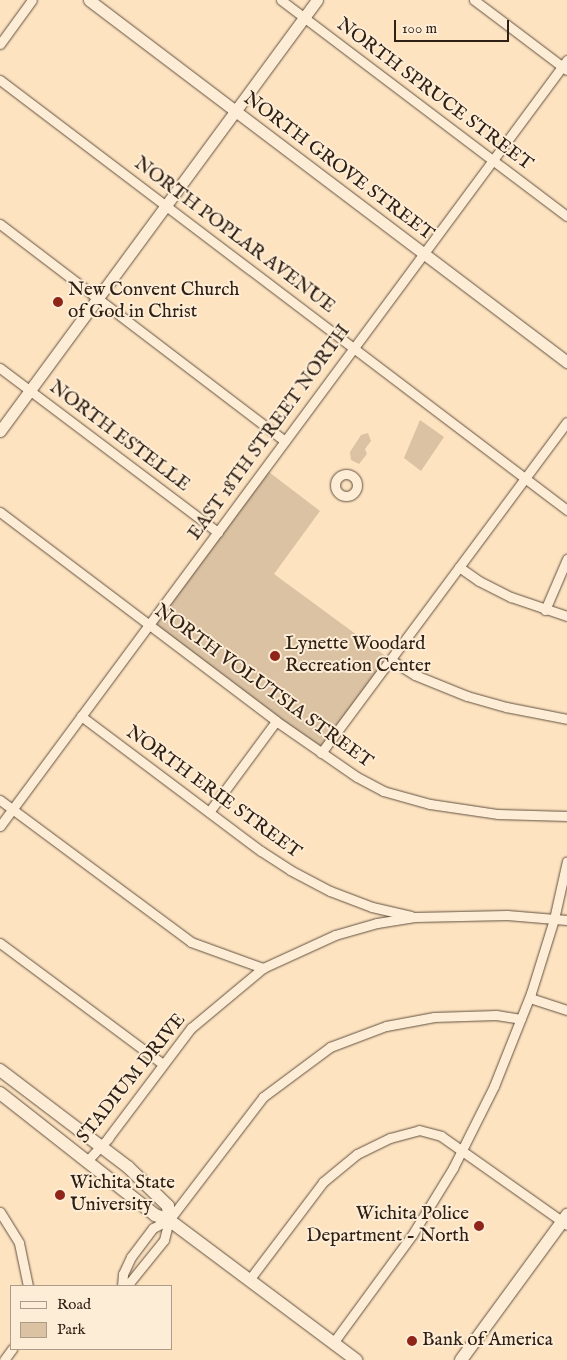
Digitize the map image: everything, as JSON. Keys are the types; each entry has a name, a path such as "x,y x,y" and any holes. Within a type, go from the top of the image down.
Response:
{"main road":[{"path":"0,1070 128,1167 168,1206 169,1220"},
{"path":"0,1093 155,1215 169,1220 356,1360"},
{"path":"461,1360 565,1221"}],"street":[{"path":"0,44 32,0"},
{"name":"NORTH GROVE STREET","path":"88,0 567,362"},
{"name":"NORTH SPRUCE STREET","path":"281,0 567,216"},
{"path":"0,431 317,0"},
{"path":"474,0 565,66"},
{"name":"EAST 18TH STREET NORTH","path":"0,826 493,160 565,66"},
{"name":"NORTH POPLAR AVENUE","path":"0,80 567,510"},
{"path":"0,224 285,441"},
{"name":"NORTH ESTELLE","path":"0,368 218,532"},
{"path":"321,753 567,422"},
{"name":"NORTH VOLUTSIA STREET","path":"0,512 276,721 356,777 383,791 430,804 498,814 567,816"},
{"path":"546,610 567,560"},
{"path":"459,567 479,582 511,598 567,616"},
{"path":"391,660 414,675 467,696 506,707 567,719"},
{"name":"NORTH ERIE STREET","path":"81,716 261,852 290,870 330,891 372,907 414,917"},
{"path":"209,812 276,721"},
{"path":"0,800 191,942 263,968"},
{"path":"333,1343 412,1235 462,1149 494,1086 530,998 554,919 567,861"},
{"name":"STADIUM DRIVE","path":"86,1162 191,1028 263,968 335,935 377,923 414,917 507,915 567,920"},
{"path":"0,944 162,1064"},
{"path":"530,998 567,1010"},
{"path":"126,1285 164,1240 169,1220 263,1097 330,1047 386,1026 434,1017 496,1015 521,1019"},
{"path":"249,1280 323,1182 358,1154 390,1138 419,1130 441,1136 462,1149 565,1221"},
{"path":"0,1212 19,1243 28,1285"},
{"path":"124,1285 123,1274 131,1257 153,1228 169,1220"}],"green space":[{"path":"420,420 444,437 421,471 404,458"},
{"path":"368,433 371,441 365,449 367,454 359,464 351,460 350,452 361,435"},
{"path":"265,469 320,511 274,574 391,660 321,753 149,625"}],"place":[{"name":"New Convent Church of God in Christ","path":"58,302"},
{"name":"Lynette Woodard Recreation Center","path":"275,656"},
{"name":"Wichita State University","path":"60,1195"},
{"name":"Wichita Police Department - North","path":"479,1226"},
{"name":"Bank of America","path":"412,1341"}]}
